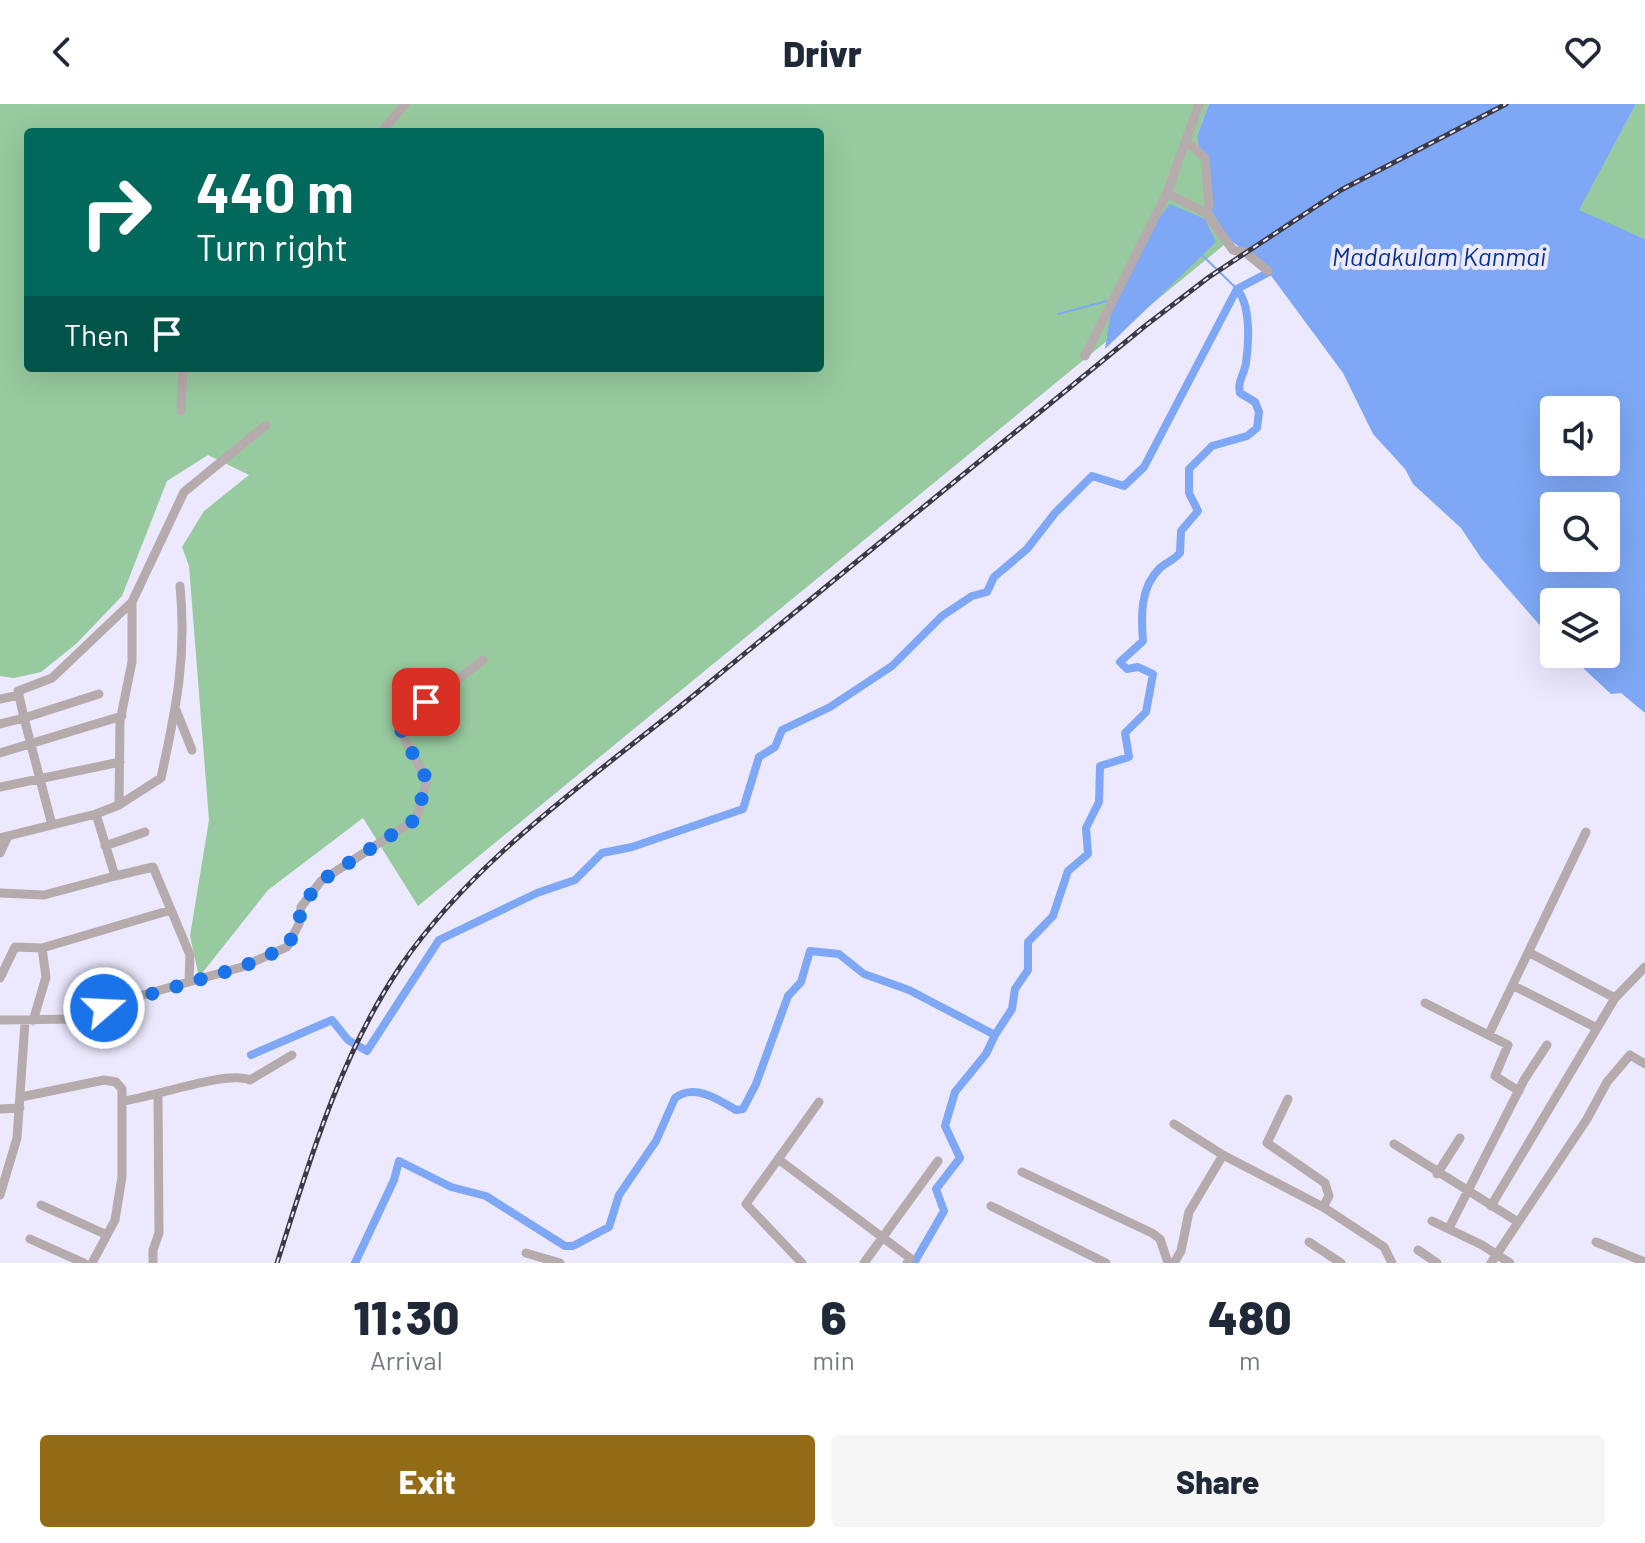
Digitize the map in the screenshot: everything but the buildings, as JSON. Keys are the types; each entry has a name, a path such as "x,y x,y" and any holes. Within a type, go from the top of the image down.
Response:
{"street":[{"path":"384,128 405,104"},
{"path":"1085,356 1167,193 1188,142 1199,104"},
{"path":"1188,142 1205,158 1209,205 1206,213"},
{"path":"1167,193 1206,213 1233,250 1246,253 1268,271"},
{"path":"181,411 183,372"},
{"path":"52,825 18,691 52,678 132,602 184,492 266,425"},
{"path":"0,853 4,837 96,814 119,805 161,778 176,710 185,635 180,586"},
{"path":"119,805 122,716 132,662 132,602"},
{"path":"0,1020 77,1019 242,967 287,947 299,924 301,907 321,881 416,819 427,780 401,732 406,719 483,660"},
{"path":"0,724 99,694"},
{"path":"0,699 19,695"},
{"path":"176,710 192,750"},
{"path":"0,753 32,746 122,716"},
{"path":"0,787 120,762"},
{"path":"96,814 115,876"},
{"path":"105,846 145,832"},
{"path":"1489,1034 1586,832"},
{"path":"0,893 44,895 153,867 190,955 189,982"},
{"path":"0,978 15,947 42,948 171,910"},
{"path":"0,1195 5,1162 17,1138 29,1022 46,977 42,948"},
{"path":"1530,953 1615,998"},
{"path":"1491,1206 1615,998 1645,967"},
{"path":"1514,986 1597,1028"},
{"path":"1425,1003 1508,1045 1495,1076 1519,1091"},
{"path":"1449,1228 1519,1091 1547,1045"},
{"path":"123,1101 158,1096 231,1076 256,1078 292,1055"},
{"path":"1493,1259 1587,1119 1607,1082 1630,1055 1645,1064"},
{"path":"0,1109 104,1080 116,1082 122,1089 122,1177 115,1220 92,1263"},
{"path":"153,1263 153,1250 159,1233 158,1096"},
{"path":"1288,1099 1267,1143 1325,1183 1329,1196 1323,1207"},
{"path":"802,1263 746,1204 819,1102"},
{"path":"1174,1124 1223,1155 1323,1207 1384,1247 1387,1260"},
{"path":"1437,1174 1460,1138"},
{"path":"1394,1144 1437,1174 1518,1222"},
{"path":"1022,1172 1152,1233 1160,1239 1171,1263 1181,1251 1189,1212 1223,1155"},
{"path":"778,1159 911,1261"},
{"path":"864,1263 938,1161"},
{"path":"41,1205 107,1235"},
{"path":"991,1206 1106,1263"},
{"path":"1432,1221 1449,1228 1493,1259 1510,1263"},
{"path":"30,1239 84,1263"},
{"path":"1309,1242 1341,1263"},
{"path":"1596,1242 1645,1262"},
{"path":"1418,1250 1437,1263"},
{"path":"526,1253 560,1263"}],"green space":[{"path":"0,104 1209,104 1197,136 1230,240 418,906 363,818 268,890 199,977 190,936 209,820 189,566 182,547 204,511 249,475 208,455 167,481 122,596 76,644 41,672 14,678 0,676"},
{"path":"1636,104 1645,104 1645,239 1578,211"}],"water":[{"name":"Madakulam Kanmai","path":"1209,104 1636,104 1579,210 1645,239 1645,713 1621,693 1611,694 1583,668 1620,668 1620,588 1540,588 1540,625 1481,558 1461,528 1413,484 1405,469 1373,434 1343,373 1264,266 1230,240 1211,210 1197,136"},
{"path":"1170,204 1205,219 1216,242 1105,349 1113,300 1154,224"}],"waterway":[{"path":"1202,255 1237,289"},
{"path":"355,1263 394,1180 399,1161 451,1187 486,1196 565,1246 573,1246 609,1227 619,1195 656,1141 675,1098 698,1092 736,1110 743,1109 756,1084 788,996 801,982 810,951 839,954 864,974 909,990 995,1035 1012,1009 1015,989 1028,970 1028,942 1053,916 1068,871 1088,854 1086,828 1099,802 1100,766 1129,757 1125,733 1146,712 1153,674 1138,667 1127,669 1120,662 1143,641 1145,593 1153,576 1180,553 1181,531 1198,511 1189,493 1189,469 1212,446 1247,436 1257,428 1259,412 1255,402 1240,393 1239,389 1246,363 1248,335 1245,305 1237,289 1273,270"},
{"path":"251,1055 332,1020 348,1040 367,1051 439,940 537,893 575,880 602,853 632,847 743,809 759,757 775,747 782,730 830,707 892,666 942,616 972,596 987,592 994,577 1027,549 1055,513 1092,476 1124,486 1144,467 1237,289"},
{"path":"1058,314 1107,301"},
{"path":"914,1263 944,1211 936,1189 960,1158 945,1126 955,1092 986,1054 995,1035"}],"railway":[{"path":"277,1263 328,1110 360,1037 400,967 429,928 497,857 572,792 1209,277 1341,190 1506,104"}],"route":[{"path":"104,1008 242,967 287,947 299,924 301,907 321,881 416,819 427,780 401,732 406,719 426,702"}]}
